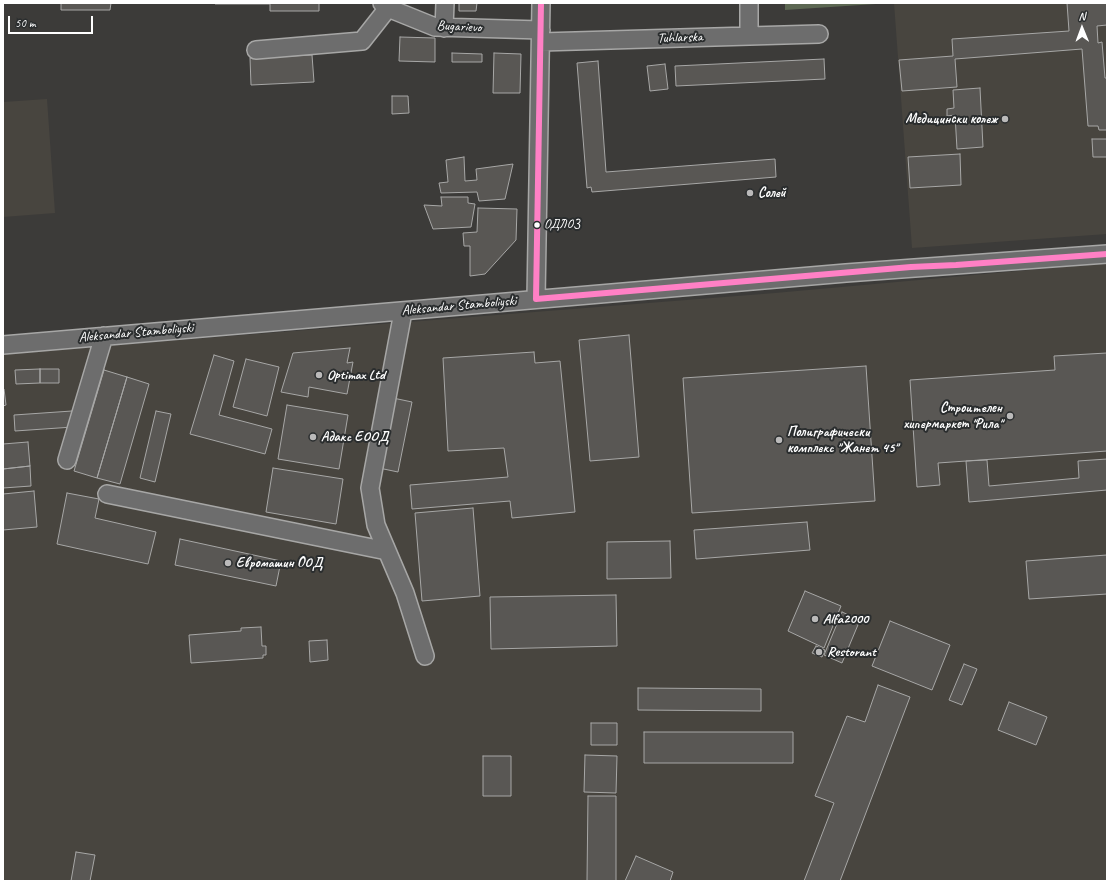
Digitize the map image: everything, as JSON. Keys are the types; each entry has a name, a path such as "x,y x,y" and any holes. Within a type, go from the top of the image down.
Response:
{"street":[{"path":"444,28 445,3"},
{"path":"536,299 541,3"},
{"path":"749,3 749,36"},
{"path":"256,50 362,41 385,5"},
{"name":"Bugarievo","path":"385,5 435,27 541,36"},
{"name":"Tuhlarska","path":"541,36 749,36 819,34"},
{"name":"Aleksandar Stamboliyski","path":"3,345 403,312 536,299 911,267 964,265 1107,254"},
{"path":"403,312 370,488 376,525 404,593 425,656"},
{"path":"67,460 104,336"},
{"path":"107,494 387,551"}],"shaded area":[{"name":"Медицински колеж","path":"894,3 1107,3 1107,234 912,248"},
{"path":"47,99 55,213 3,217 3,102"},
{"path":"1107,263 1107,881 3,881 3,354 775,293"}],"green space":[{"path":"785,3 891,3 785,10"}],"building":[{"path":"61,3 111,3 110,10 61,10"},
{"path":"215,3 319,3 319,11 270,11 270,4"},
{"path":"459,3 477,3 476,11 459,11"},
{"path":"1067,3 1107,3 1107,25 1097,26 1098,43 1102,42 1105,78 1107,78 1107,130 1099,130 1098,126 1088,126 1082,49 955,59 957,87 902,91 899,60 953,56 952,39 1069,31"},
{"path":"400,37 435,38 435,62 399,61"},
{"path":"452,53 482,54 482,62 452,62"},
{"path":"494,53 521,54 520,93 493,93"},
{"path":"312,55 314,82 251,85 250,58"},
{"path":"824,59 825,79 676,86 675,66"},
{"path":"598,61 606,172 775,159 776,177 592,192 591,187 587,188 577,63"},
{"path":"665,64 668,89 650,91 647,66"},
{"path":"980,88 983,147 957,149 955,115 947,116 947,109 954,108 953,90"},
{"path":"392,96 408,96 409,113 392,114"},
{"path":"1092,139 1107,139 1107,157 1093,157"},
{"path":"960,154 961,185 910,188 908,157"},
{"path":"464,157 465,181 477,180 476,169 513,164 505,199 479,201 477,192 441,193 439,183 448,182 446,160"},
{"path":"441,197 468,197 468,203 475,204 471,227 433,229 424,205 442,206"},
{"path":"478,208 517,209 516,240 485,274 470,276 470,246 464,246 463,233 477,232"},
{"path":"629,335 639,457 590,461 579,340"},
{"name":"Optimax Ltd","path":"350,348 347,363 353,362 347,394 309,387 308,397 281,392 293,353"},
{"path":"534,352 535,363 560,361 575,512 512,518 510,501 412,509 410,485 508,477 504,448 448,451 443,358"},
{"name":"Строителен хипермаркет \"Рила\"","path":"1107,353 1107,451 938,463 940,485 917,487 910,380 1055,370 1054,356"},
{"path":"214,355 234,361 219,415 272,429 265,454 190,434"},
{"path":"246,359 279,367 267,416 233,407"},
{"name":"Полиграфически комплекс \"Жанет 45\"","path":"866,366 875,501 692,513 683,378"},
{"path":"40,369 59,369 59,383 40,383"},
{"path":"40,369 40,383 16,384 15,370"},
{"path":"104,370 127,377 97,478 74,471"},
{"path":"127,377 149,384 120,484 97,478"},
{"path":"3,389 6,405 3,406"},
{"path":"393,398 412,402 398,472 379,468"},
{"name":"Адакс ЕООД","path":"287,405 348,415 339,469 278,459"},
{"path":"72,411 73,427 15,431 14,415"},
{"path":"156,411 171,414 155,482 140,478"},
{"path":"28,442 30,466 3,469 3,444"},
{"path":"1107,459 1107,490 969,502 966,461 987,460 989,486 1079,478 1078,461"},
{"path":"30,466 31,486 3,488 3,469"},
{"path":"273,468 343,479 336,524 266,512"},
{"path":"34,491 37,527 3,530 3,494"},
{"path":"67,493 99,499 95,518 156,532 148,564 57,544"},
{"path":"473,508 480,596 422,601 415,513"},
{"path":"807,522 810,550 696,559 694,530"},
{"name":"Евромашин ООД","path":"180,539 281,561 276,586 175,565"},
{"path":"670,541 671,578 607,579 607,542"},
{"path":"1107,555 1107,594 1029,599 1026,561"},
{"name":"Alfa2000","path":"805,591 841,606 824,648 788,631"},
{"path":"616,595 617,646 491,649 490,597"},
{"path":"842,612 860,620 842,663 824,655"},
{"path":"890,621 950,645 932,690 872,666"},
{"path":"261,627 262,646 266,646 266,655 263,655 263,658 191,663 189,635 241,631 241,628"},
{"path":"327,640 328,660 310,662 309,641"},
{"name":"Restorant","path":"816,646 825,650 822,657 812,653"},
{"path":"964,664 977,669 962,705 949,700"},
{"path":"878,685 910,697 840,881 804,881 834,803 815,796 847,716 865,722"},
{"path":"638,688 761,689 761,711 638,710"},
{"path":"1009,702 1047,717 1036,745 998,730"},
{"path":"591,723 617,723 617,745 591,745"},
{"path":"644,732 793,732 793,763 644,763"},
{"path":"585,755 617,756 616,793 584,792"},
{"path":"483,756 511,756 511,796 483,796"},
{"path":"588,796 616,796 616,881 587,881"},
{"path":"76,852 95,855 90,881 71,881"},
{"path":"636,856 673,872 670,881 625,881"}],"transit line":[{"path":"536,299 541,3"},
{"path":"536,299 911,267 1107,254"}],"place":[{"name":"Медицински колеж","path":"1005,119"},
{"name":"Солей","path":"750,193"},
{"name":"ОДЛОЗ","path":"537,225"},
{"name":"Optimax Ltd","path":"319,375"},
{"name":"Строителен хипермаркет \"Рила\"","path":"1010,416"},
{"name":"Адакс ЕООД","path":"313,437"},
{"name":"Полиграфически комплекс \"Жанет 45\"","path":"779,440"},
{"name":"Евромашин ООД","path":"228,563"},
{"name":"Alfa2000","path":"815,619"},
{"name":"Restorant","path":"819,652"}]}
